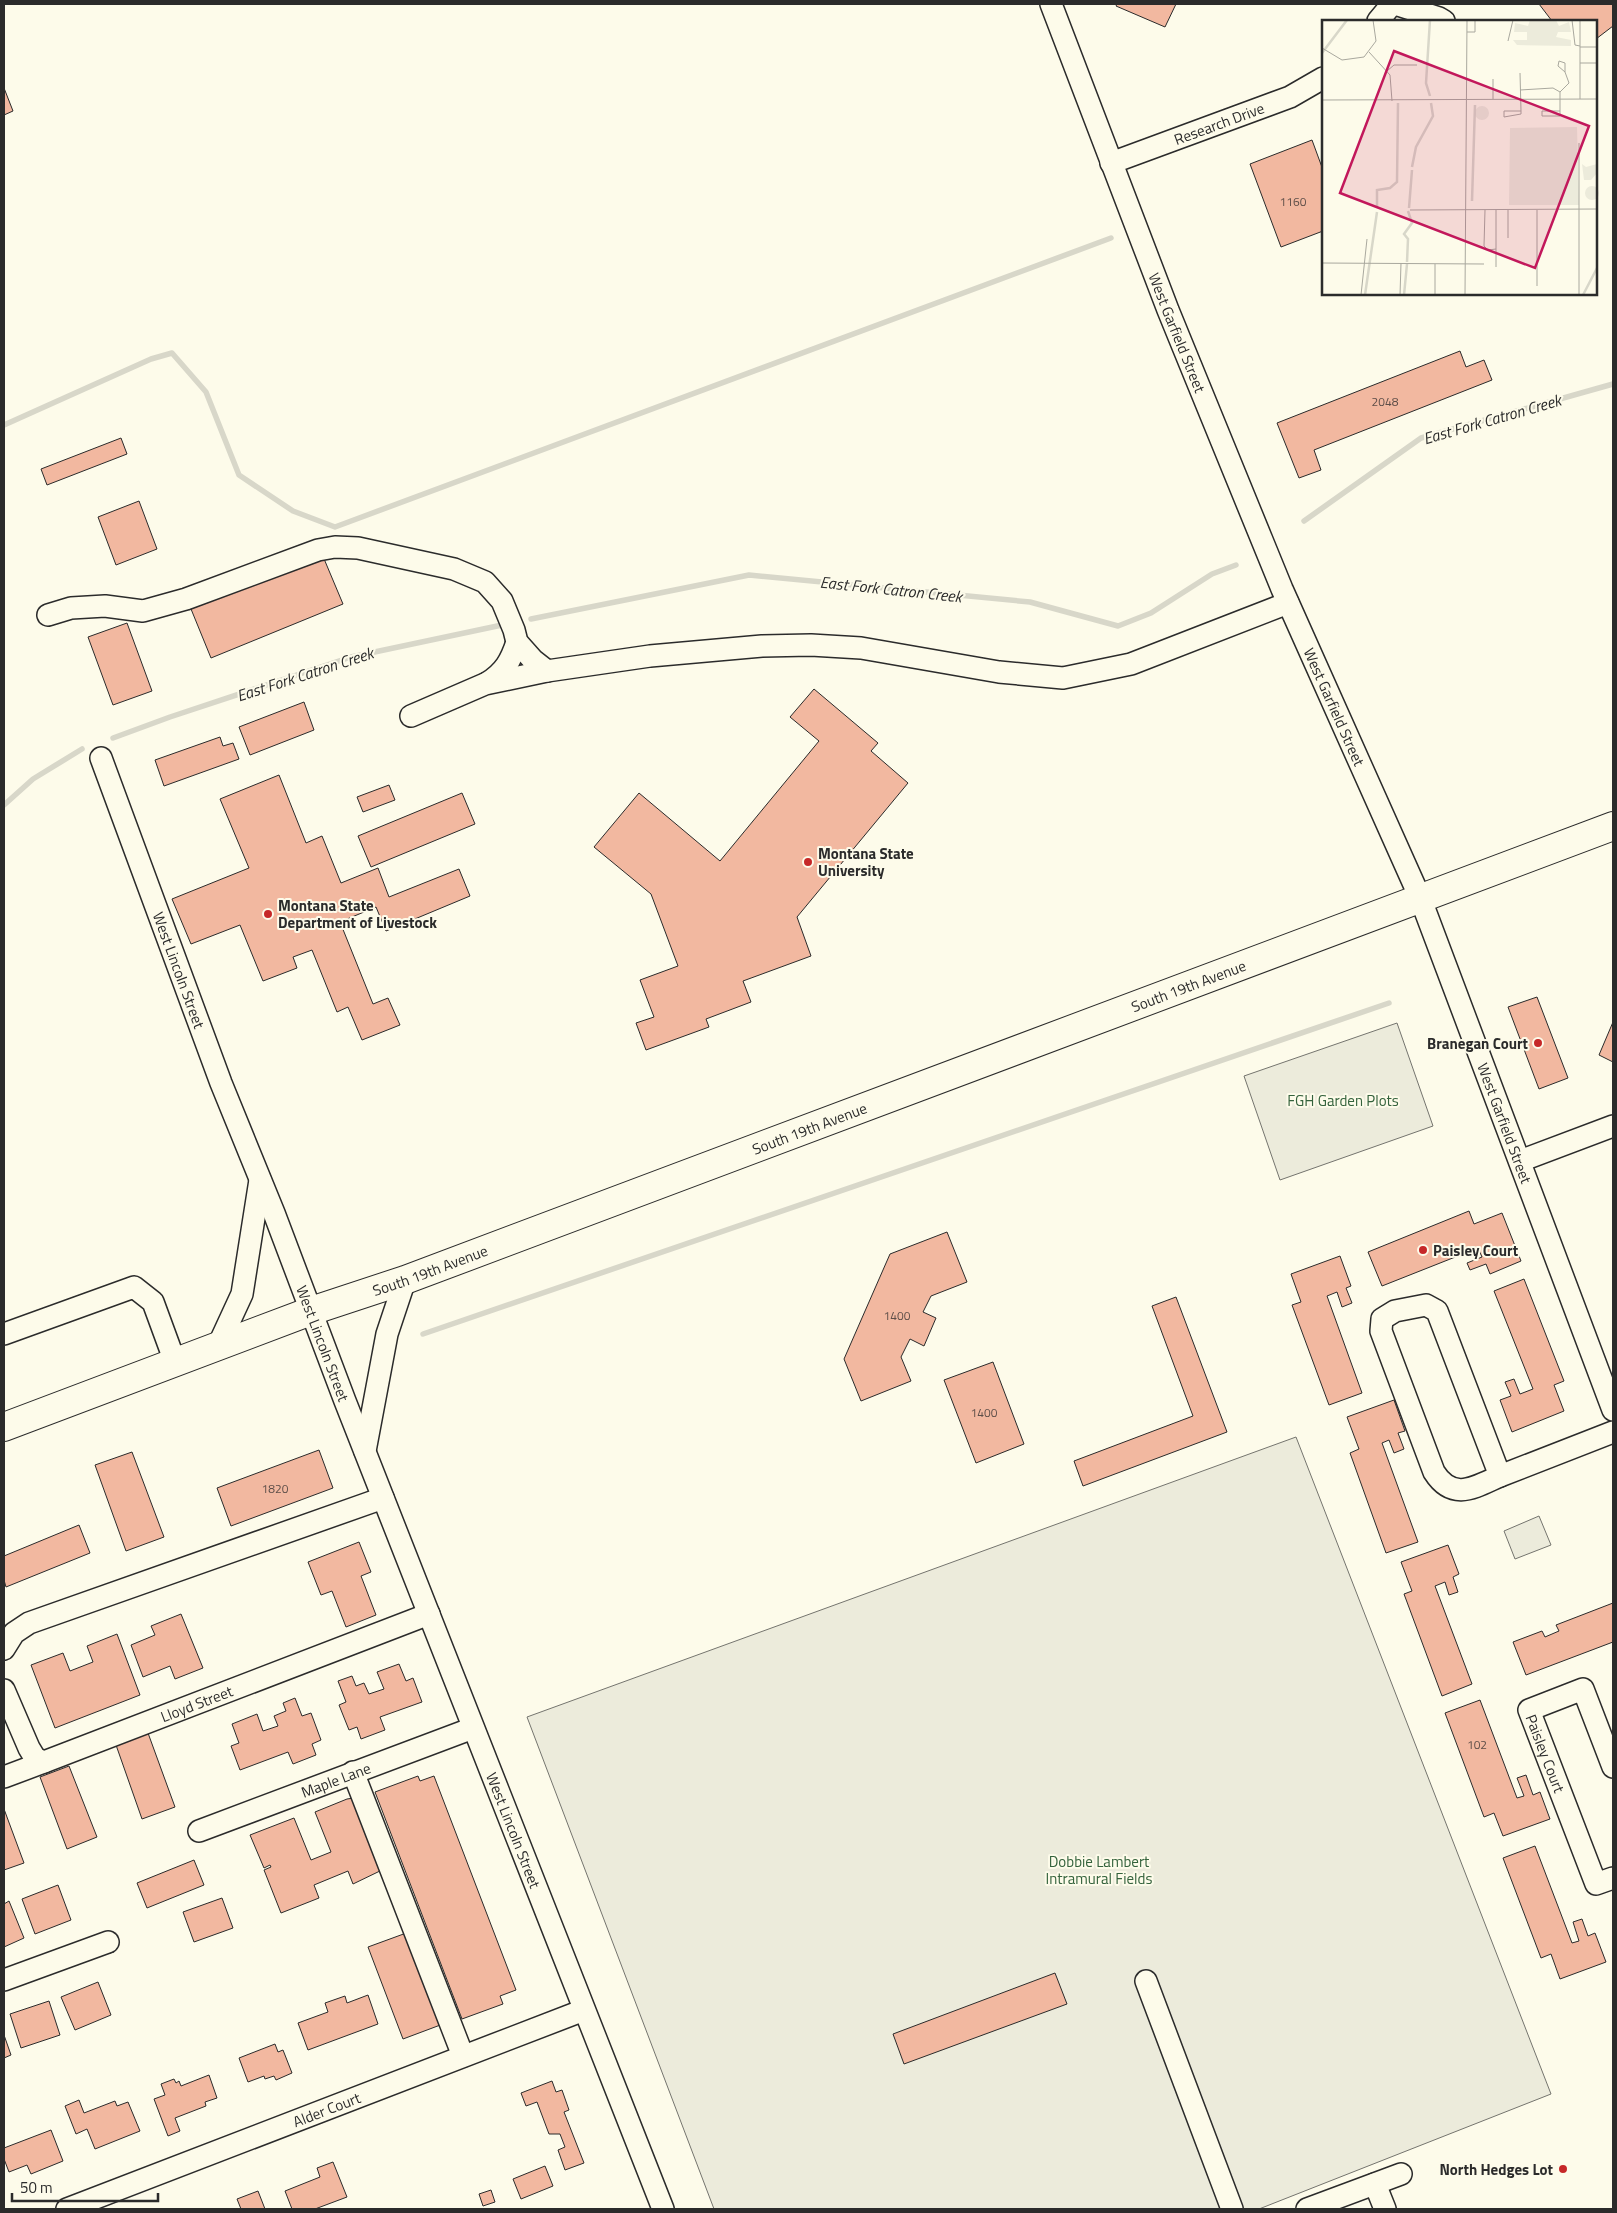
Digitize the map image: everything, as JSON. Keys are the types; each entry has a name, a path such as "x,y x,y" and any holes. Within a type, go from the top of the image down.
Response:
{"main road":[{"name":"South 19th Avenue","path":"4,1426 312,1311 406,1280 1422,900 1613,826"}],"street":[{"name":"West Garfield Street","path":"1051,4 1168,310 1288,603 1422,900 1613,1410"},
{"path":"1379,20 1394,4 1442,20"},
{"name":"Research Drive","path":"1111,163 1290,97 1322,79"},
{"path":"48,615 71,608 105,606 144,612 186,599 318,550 335,547 358,548 454,569 484,582 502,601 517,642 533,660 547,671"},
{"path":"485,684 547,671 710,649 811,645 861,648 999,672 1064,678 1131,664 1288,603"},
{"path":"411,716 497,677 509,664 517,642"},
{"name":"West Lincoln Street","path":"101,758 221,1083 663,2209"},
{"path":"1520,1161 1613,1126"},
{"path":"218,1346 242,1294 260,1180"},
{"name":"West Lincoln Street","path":"365,1451 387,1334 406,1280"},
{"path":"4,1334 134,1287 153,1302 175,1362"},
{"path":"1500,1476 1436,1310 1426,1305 1411,1306 1395,1311 1382,1319 1381,1331 1386,1347 1434,1472 1442,1484 1455,1490 1470,1489 1613,1432"},
{"path":"4,1649 14,1633 29,1623 383,1498"},
{"name":"Lloyd Street","path":"4,1778 429,1614"},
{"name":"Paisley Court","path":"1613,1767 1584,1689 1529,1710 1596,1884 1613,1878"},
{"path":"4,1690 28,1748 35,1758 44,1762"},
{"name":"Maple Lane","path":"199,1831 473,1728"},
{"path":"353,1772 463,2056"},
{"path":"4,1980 108,1942"},
{"path":"1146,1981 1232,2209"},
{"name":"Alder Court","path":"67,2209 584,2010"},
{"path":"1307,2209 1401,2174"},
{"path":"1375,2184 1385,2209"}],"green space":[{"name":"FGH Garden Plots","path":"1397,1023 1433,1126 1280,1180 1244,1076"},
{"name":"Dobbie Lambert Intramural Fields","path":"1296,1437 1551,2094 1259,2209 714,2209 527,1717"},
{"path":"1539,1516 1551,1545 1515,1559 1504,1531"}],"building":[{"path":"1117,4 1176,4 1165,27 1116,6"},
{"path":"1539,4 1613,4 1613,26 1597,38 1597,20 1551,20"},
{"path":"4,88 13,111 4,115"},
{"path":"1312,140 1322,167 1322,231 1281,247 1250,164"},
{"path":"1460,351 1466,367 1484,360 1492,380 1314,450 1321,470 1299,478 1277,423"},
{"path":"121,438 127,454 47,485 41,469"},
{"path":"139,501 157,549 116,565 98,517"},
{"path":"322,554 343,604 211,658 191,609"},
{"path":"127,623 152,691 113,705 88,637"},
{"path":"814,689 878,743 871,751 908,783 797,917 811,956 743,981 751,1002 706,1019 709,1027 646,1050 636,1023 654,1017 640,980 678,966 651,894 594,847 639,793 720,861 819,741 790,717"},
{"path":"304,702 314,730 250,755 239,727"},
{"path":"220,737 223,746 233,743 239,759 164,786 155,760"},
{"name":"Montana State Department of Livestock","path":"279,775 306,843 322,836 341,883 378,868 389,897 459,869 470,896 386,931 376,907 340,922 373,1004 388,998 400,1025 362,1040 348,1007 337,1012 312,950 293,957 297,968 263,981 240,925 191,944 172,899 249,868 220,799"},
{"path":"389,785 395,800 363,812 357,797"},
{"path":"462,793 475,824 371,867 358,836"},
{"name":"Branegan Court","path":"1537,997 1568,1078 1539,1089 1508,1007"},
{"path":"1613,1022 1613,1062 1599,1055"},
{"name":"Paisley Court","path":"1469,1211 1474,1224 1502,1213 1521,1261 1490,1274 1486,1264 1470,1270 1467,1263 1482,1257 1478,1248 1382,1286 1368,1252"},
{"path":"947,1232 967,1282 931,1296 923,1312 936,1318 924,1346 910,1339 901,1357 911,1381 861,1401 844,1359 890,1254"},
{"path":"1340,1256 1351,1286 1346,1288 1352,1303 1342,1307 1337,1292 1327,1296 1362,1393 1329,1405 1292,1305 1301,1302 1291,1274"},
{"name":"Paisley Court","path":"1524,1279 1564,1381 1554,1385 1564,1411 1512,1432 1500,1400 1511,1396 1505,1382 1514,1379 1520,1394 1533,1389 1494,1291"},
{"path":"1176,1297 1227,1432 1083,1486 1074,1461 1193,1416 1152,1306"},
{"path":"993,1362 1024,1444 976,1463 944,1380"},
{"path":"1394,1400 1405,1431 1398,1433 1404,1449 1394,1453 1389,1440 1382,1443 1418,1542 1386,1553 1350,1453 1359,1449 1347,1417"},
{"path":"319,1450 333,1488 231,1526 217,1488"},
{"path":"132,1452 164,1537 126,1551 95,1465"},
{"path":"79,1525 90,1553 6,1587 4,1580 4,1556"},
{"path":"359,1542 371,1572 361,1576 376,1615 346,1627 332,1591 321,1595 308,1562"},
{"path":"1448,1545 1459,1574 1453,1577 1458,1592 1449,1595 1445,1582 1435,1586 1472,1684 1442,1696 1404,1594 1412,1591 1401,1562"},
{"path":"1613,1603 1613,1642 1526,1675 1513,1642 1542,1631 1545,1637 1559,1631 1556,1625"},
{"path":"181,1614 203,1668 175,1679 170,1666 143,1677 131,1645 155,1635 151,1626"},
{"path":"117,1634 140,1695 55,1728 31,1665 63,1653 70,1671 93,1662 87,1646"},
{"path":"399,1664 406,1681 413,1678 422,1702 380,1717 385,1730 361,1739 357,1727 349,1730 339,1705 346,1702 338,1681 352,1676 356,1686 364,1683 369,1694 384,1689 377,1672"},
{"path":"295,1698 302,1716 311,1713 321,1740 312,1744 316,1755 293,1764 288,1752 240,1770 231,1746 239,1743 232,1724 257,1714 263,1731 278,1726 274,1716 286,1711 283,1703"},
{"path":"1480,1700 1517,1798 1524,1796 1517,1778 1526,1775 1533,1795 1540,1792 1550,1819 1503,1836 1494,1813 1484,1817 1445,1713"},
{"path":"148,1733 175,1807 142,1819 116,1745"},
{"path":"69,1766 97,1837 67,1849 40,1777"},
{"path":"418,1776 420,1781 434,1776 516,1990 500,1996 503,2004 462,2019 375,1792"},
{"path":"354,1798 382,1870 353,1884 348,1871 314,1885 319,1898 281,1913 264,1870 271,1867 270,1865 264,1868 250,1835 294,1818 311,1860 331,1852 315,1812"},
{"path":"4,1809 24,1863 4,1870"},
{"path":"1535,1846 1572,1943 1579,1941 1573,1922 1582,1919 1588,1936 1595,1933 1606,1962 1560,1979 1551,1954 1541,1958 1503,1858"},
{"path":"194,1860 204,1885 147,1908 137,1883"},
{"path":"58,1885 71,1920 35,1934 22,1899"},
{"path":"222,1898 233,1928 194,1942 183,1912"},
{"path":"9,1901 24,1938 4,1947 4,1904"},
{"path":"409,1932 443,2024 403,2039 368,1947"},
{"path":"1055,1973 1067,2004 904,2064 893,2034"},
{"path":"98,1982 111,2015 75,2030 61,1997"},
{"path":"368,1995 378,2024 308,2050 298,2023 328,2012 325,2003 345,1996 347,2003"},
{"path":"49,2001 60,2035 21,2048 10,2014"},
{"path":"4,2035 11,2055 4,2058"},
{"path":"275,2044 278,2052 283,2050 292,2073 276,2080 274,2076 265,2079 264,2076 248,2082 239,2058"},
{"path":"209,2075 217,2098 205,2102 206,2106 175,2118 180,2131 168,2136 154,2099 165,2095 161,2084 174,2079 176,2083 179,2081 181,2086"},
{"path":"552,2081 556,2092 562,2090 569,2110 564,2112 584,2163 565,2170 558,2150 565,2147 560,2134 549,2134 537,2102 526,2106 521,2093"},
{"path":"79,2100 84,2113 115,2101 117,2106 128,2102 140,2131 95,2149 87,2129 76,2134 65,2106"},
{"path":"51,2130 63,2161 31,2174 27,2165 9,2172 4,2159 4,2148"},
{"path":"333,2162 347,2197 315,2209 292,2209 285,2191 320,2177 317,2168"},
{"path":"545,2166 553,2186 521,2199 513,2179"},
{"path":"491,2190 495,2202 483,2206 479,2194"},
{"path":"258,2191 265,2209 241,2209 237,2199"}],"waterway":[{"path":"4,425 151,359 172,353 206,392 239,475 293,511 335,527 1111,238"},
{"name":"East Fork Catron Creek","path":"1304,521 1421,438 1613,384"},
{"name":"East Fork Catron Creek","path":"531,619 749,575 1030,602 1118,626 1151,613 1212,574 1236,565"},
{"name":"East Fork Catron Creek","path":"113,738 170,717 351,657 502,625"},
{"name":"East Fork Catron Creek","path":"4,805 33,779 82,749"},
{"path":"423,1334 1389,1003"}],"place":[{"name":"Montana State University","path":"808,862"},
{"name":"Montana State Department of Livestock","path":"268,914"},
{"name":"Branegan Court","path":"1538,1043"},
{"name":"Paisley Court","path":"1423,1250"},
{"name":"North Hedges Lot","path":"1563,2169"}]}
